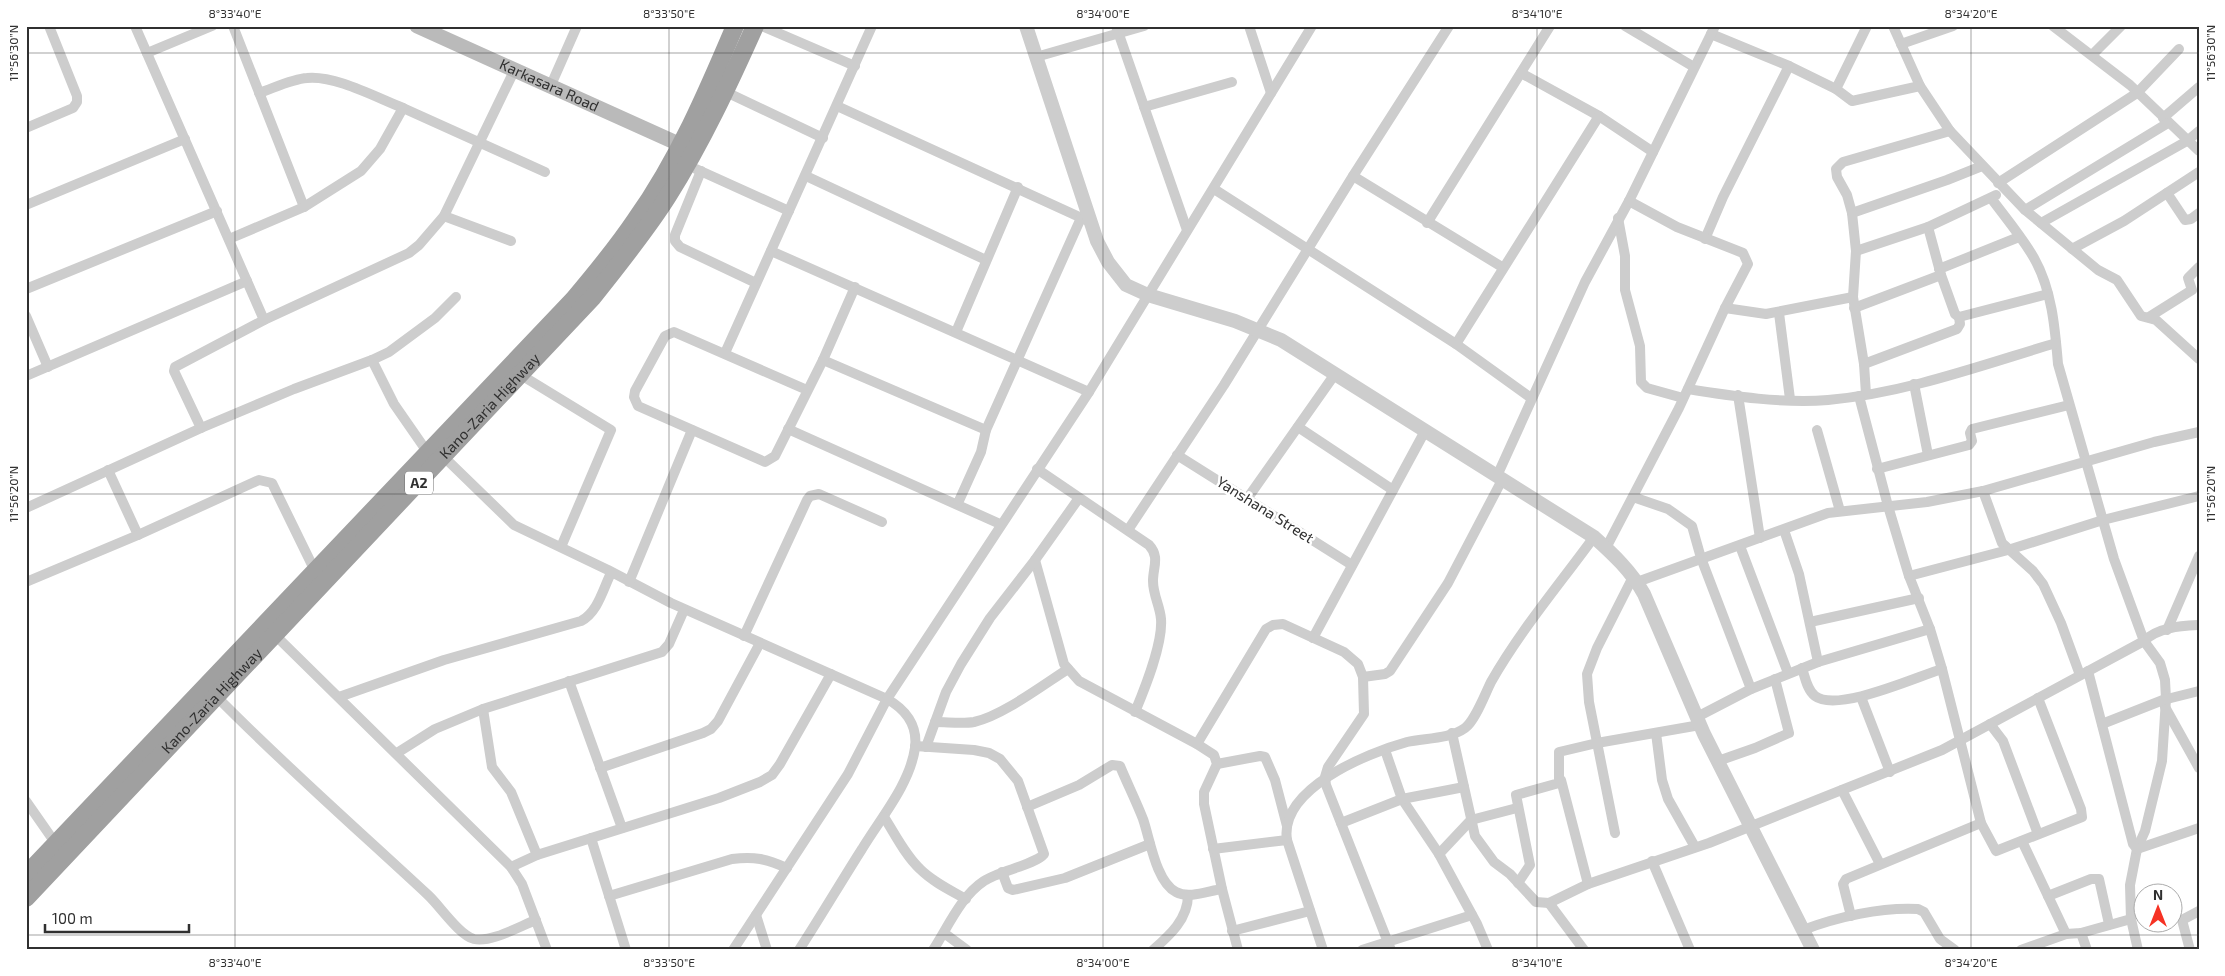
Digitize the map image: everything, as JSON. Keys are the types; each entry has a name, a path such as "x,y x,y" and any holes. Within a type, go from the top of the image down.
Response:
{"highway":[{"name":"Kano-Zaria Highway","path":"26,898 275,635 597,272 637,218 681,145 735,26"},
{"name":"Kano-Zaria Highway","path":"26,875 315,571 521,375 593,297 664,203 694,168 755,26"}],"main road":[{"name":"Karkasara Road","path":"418,26 681,145"}],"street":[{"path":"26,128 73,108 77,102 77,96 49,26"},
{"path":"135,26 264,320"},
{"path":"147,53 212,26"},
{"path":"233,26 304,208"},
{"path":"551,85 577,26"},
{"path":"762,26 855,66"},
{"path":"725,353 872,26"},
{"path":"1026,26 1086,220 1108,262 1126,285 1148,295 1258,330 1281,340 1594,537 1617,557 1635,579 1718,761 1813,950"},
{"path":"1036,57 1118,30 1144,26"},
{"path":"1249,26 1271,94"},
{"path":"733,950 848,774 887,699 1000,524 1089,392 1312,26"},
{"path":"1128,530 1258,330 1449,26"},
{"path":"1427,222 1550,26"},
{"path":"1625,26 1694,67"},
{"path":"1836,89 1867,26"},
{"path":"1892,26 1920,86 1950,131 1982,166 2025,210 2098,270 2117,280 2141,316 2156,320 2199,359"},
{"path":"1901,44 1953,26"},
{"path":"2053,26 2092,55 2137,93 2199,151"},
{"path":"2092,55 2121,26"},
{"path":"1118,30 1187,230"},
{"path":"1363,676 1385,674 1390,670 1448,583 1500,478 1531,398 1585,282 1618,218 1629,201 1713,30 1836,89 1848,99 1857,101 1920,86"},
{"path":"1856,251 1928,227 1991,198 2001,186 2137,93 2179,49"},
{"path":"1706,239 1723,196 1789,66"},
{"path":"201,428 174,371 175,367 264,320 409,253 419,245 444,216 515,69"},
{"path":"1521,73 1598,116 1653,152"},
{"path":"259,93 306,78 318,78 336,82 403,108 545,172"},
{"path":"1144,107 1232,82"},
{"path":"2025,210 2165,121 2199,87"},
{"path":"726,92 823,138"},
{"path":"837,106 1018,187 1086,220"},
{"path":"229,239 304,208 361,171 380,149 403,108"},
{"path":"1456,344 1502,267 1598,116"},
{"path":"1950,131 1838,165 1837,177 1847,195 1852,212 1856,251 1854,302 1864,364 1862,395 1877,469 1909,576 1919,598 1942,669 1981,823 1996,851 2080,819 2082,813 2038,698"},
{"path":"2041,223 2187,141 2199,131"},
{"path":"26,205 185,139"},
{"path":"1852,212 1947,180 1982,166"},
{"path":"756,283 680,247 675,241 675,235 694,168 789,211"},
{"path":"2072,249 2124,221 2199,172"},
{"path":"806,176 986,260"},
{"path":"1353,176 1502,267"},
{"path":"956,332 1018,187"},
{"path":"1214,189 1456,344 1531,398"},
{"path":"2167,193 2185,220 2191,219 2199,213"},
{"path":"1991,198 2034,257 2048,294 2058,364 2088,462 2114,559 2144,641 2160,663 2165,680 2166,702 2159,780 2145,831 2137,849 2130,885 2131,919 2138,950"},
{"path":"1606,548 1686,393 1725,308 1748,264 1748,260 1743,253 1676,227 1629,201"},
{"path":"26,289 217,211"},
{"path":"444,216 511,241"},
{"path":"1618,218 1624,256 1625,290 1640,346 1641,382 1646,388 1686,393 1826,400 1862,395 1914,384 2056,343"},
{"path":"958,503 981,452 986,430 1086,220"},
{"path":"1864,364 1957,329 1960,324 1940,272 1928,227"},
{"path":"1725,308 1754,314 1779,313 1854,302 1940,272 2019,237"},
{"path":"771,251 1089,392"},
{"path":"2149,318 2192,290 2188,278 2199,267"},
{"path":"26,376 247,281"},
{"path":"807,390 674,332 665,336 634,396 638,406 765,462 775,456 823,360 854,287"},
{"path":"1958,317 2048,294"},
{"path":"26,508 201,428 389,352 435,318 456,296"},
{"path":"1779,313 1790,399"},
{"path":"26,316 48,367"},
{"path":"372,360 394,404 436,455 514,525 684,610 887,699 902,707 908,715 915,746 911,764 884,817 862,847 799,950"},
{"path":"823,360 986,430"},
{"path":"1247,499 1335,374"},
{"path":"521,375 611,430 560,547"},
{"path":"1914,384 1928,455"},
{"path":"1738,395 1760,538"},
{"path":"1877,469 1969,445 1972,441 1970,432 1972,429 2069,405"},
{"path":"1298,427 1393,490"},
{"path":"788,429 958,503 1000,524"},
{"path":"629,582 692,430"},
{"path":"1817,430 1840,511"},
{"path":"1312,638 1425,431"},
{"path":"1614,833 1589,702 1588,667 1621,598 1635,579 1740,546 1828,513 1927,502 1983,491 2154,442 2199,432"},
{"name":"Yanshana Street","path":"1177,455 1352,565"},
{"path":"1037,469 1128,530 1155,551 1154,592 1161,621 1146,685 1135,712"},
{"path":"108,470 138,535"},
{"path":"26,582 138,535 258,480 272,483 315,571"},
{"path":"1983,491 2002,543 2033,571 2043,584 2084,673 2102,724 2133,844 2137,849"},
{"path":"744,636 806,500 810,496 819,494 882,522"},
{"path":"1909,576 2008,550 2103,520 2199,496"},
{"path":"1633,497 1668,509 1692,526 1701,558 1751,689"},
{"path":"926,746 946,692 961,664 990,618 1035,560 1079,498"},
{"path":"1784,530 1799,574 1818,662"},
{"path":"1287,826 1295,806 1325,777 1344,766 1406,742 1452,733 1468,725 1511,651 1594,537"},
{"path":"1740,546 1788,673"},
{"path":"2167,630 2196,568 2199,556"},
{"path":"1035,560 1064,664 1068,669 1079,680 1135,712 1198,744 1214,755 1217,764 1203,796 1222,889 1238,950"},
{"path":"339,697 444,660 588,618 595,608 611,573"},
{"path":"1810,622 1919,598"},
{"path":"397,753 435,729 484,709 662,652 669,644 684,610"},
{"path":"1198,744 1266,629 1273,625 1282,624 1344,652 1358,664 1363,676 1364,714 1328,766 1325,777 1326,785 1389,945"},
{"path":"1452,733 1475,836 1494,862 1536,902 1549,903 1588,884 1750,827 1890,772 1961,740 2144,641 2151,634 2199,625"},
{"path":"1588,884 1561,780 1560,752 1596,743 1656,733 1699,721 1751,689 1788,673 1818,662 1930,629"},
{"path":"275,635 511,866 522,884 547,950"},
{"path":"600,768 711,729 718,720 760,643"},
{"path":"1802,668 1809,689 1815,696 1834,701 1861,697 1942,669"},
{"path":"935,722 971,722 980,720 1018,702 1068,669"},
{"path":"511,866 537,855 719,798 760,782 772,775 831,674"},
{"path":"1718,761 1789,733 1775,679"},
{"path":"569,681 622,828"},
{"path":"2102,724 2199,691"},
{"path":"217,696 294,774 430,897 467,936 477,939 488,939 536,920"},
{"path":"1861,697 1890,772"},
{"path":"2166,702 2194,752 2199,768"},
{"path":"484,709 492,767 511,792 537,855"},
{"path":"1990,724 2003,741 2038,834"},
{"path":"1656,733 1662,780 1668,799 1695,847"},
{"path":"915,746 974,750 989,753 1000,759 1018,780 1044,854 1002,872 977,886 966,899 933,950"},
{"path":"1385,750 1402,799 1438,854 1472,915 1488,950"},
{"path":"1217,764 1260,756 1265,757 1275,780 1287,826 1287,840 1323,950"},
{"path":"1027,807 1079,785 1112,765 1117,764 1120,766 1143,820 1160,871 1168,885 1175,892 1188,895 1222,889"},
{"path":"1518,883 1530,865 1517,808 1516,795 1554,785 1561,780"},
{"path":"1341,823 1402,799 1464,786"},
{"path":"1842,790 1880,864"},
{"path":"26,801 56,844"},
{"path":"1438,854 1471,820 1517,808"},
{"path":"884,817 920,869 935,881 966,899"},
{"path":"1851,916 1843,881 1981,823"},
{"path":"2137,849 2199,828"},
{"path":"590,838 626,950"},
{"path":"1213,849 1287,840"},
{"path":"2022,841 2066,934"},
{"path":"1002,872 1008,888 1013,890 1065,878 1150,844"},
{"path":"608,896 732,859 751,857 764,859 787,868"},
{"path":"1652,861 1690,950"},
{"path":"2048,896 2091,879 2099,879 2109,924"},
{"path":"1154,950 1170,936 1183,916 1188,904 1188,895"},
{"path":"1549,903 1584,950"},
{"path":"1803,930 1851,916 1918,909 1924,912 1940,939 1955,950"},
{"path":"1232,931 1310,911"},
{"path":"2190,950 2182,920 2199,911"},
{"path":"756,915 767,950"},
{"path":"1362,950 1389,945 1472,915"},
{"path":"2021,950 2066,934 2081,933 2131,919"},
{"path":"944,933 968,950"},
{"path":"2081,933 2087,950"}]}
